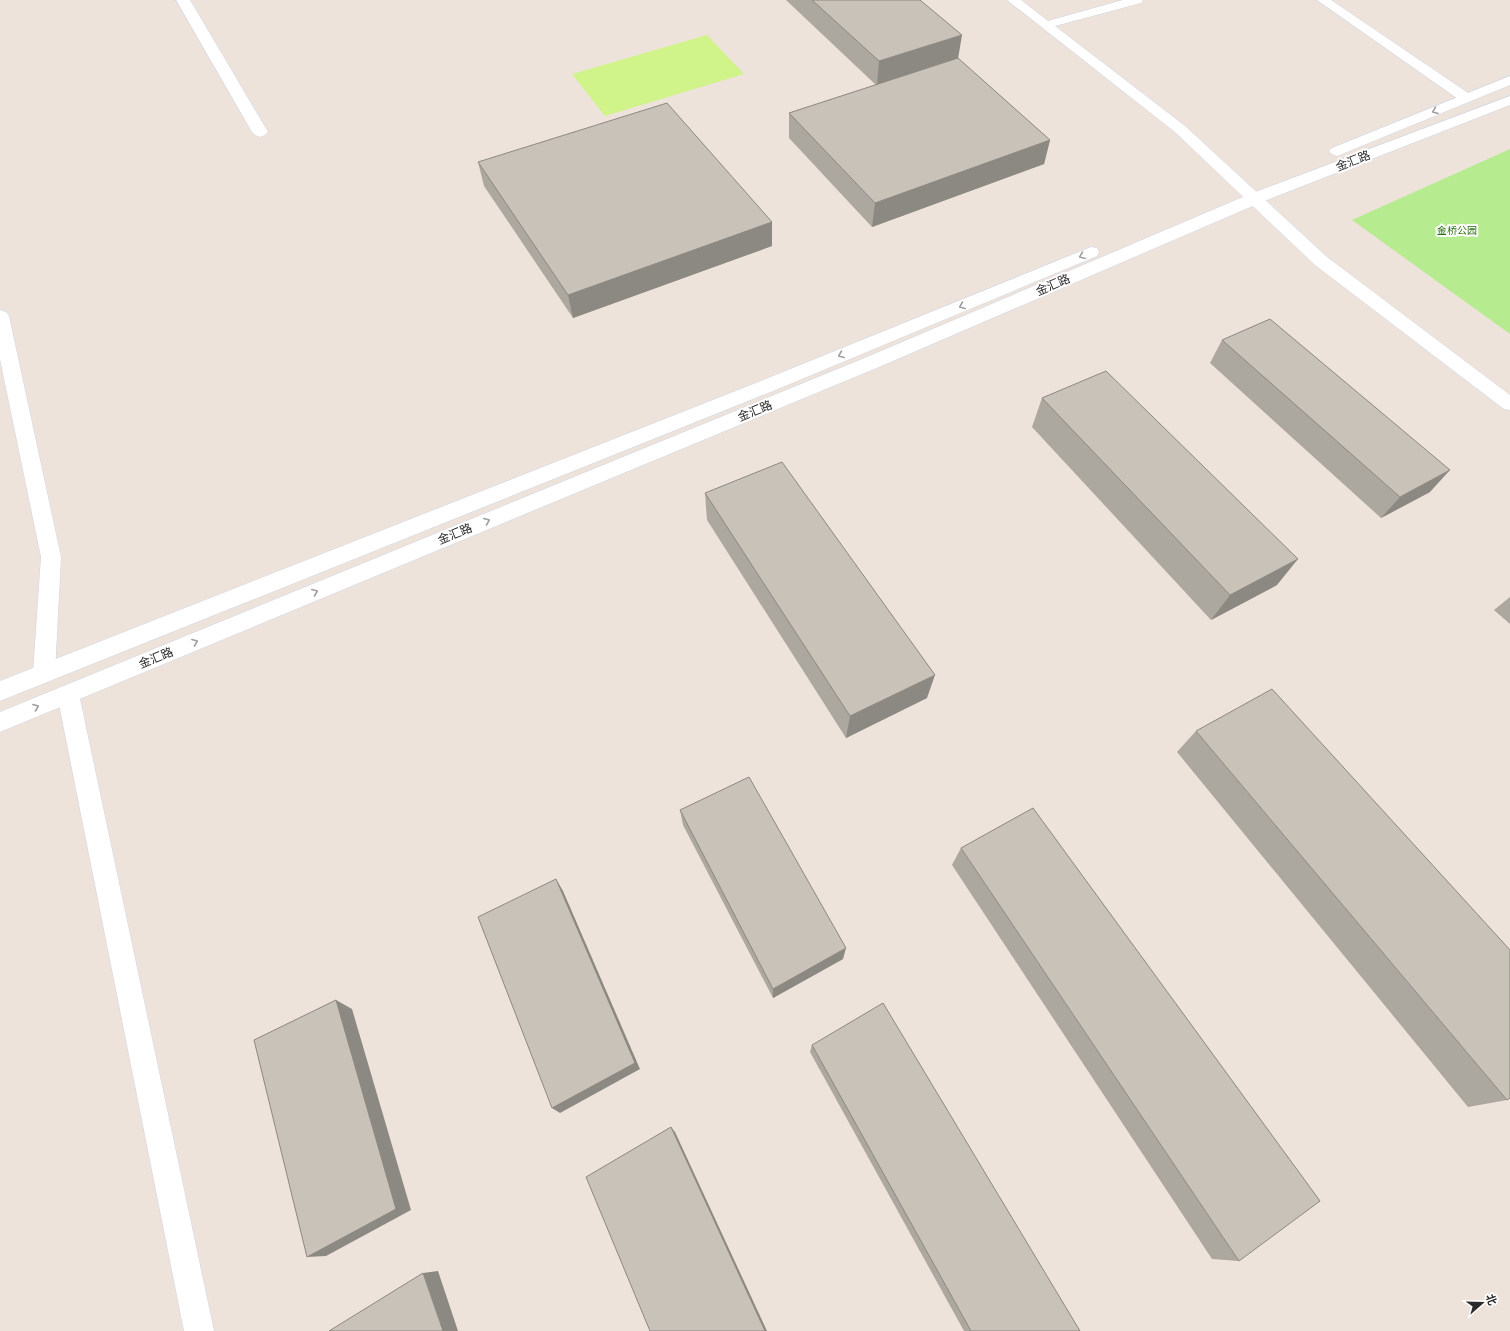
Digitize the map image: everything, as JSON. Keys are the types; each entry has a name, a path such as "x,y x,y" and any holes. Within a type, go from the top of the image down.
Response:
{"street":[{"path":"183,0 260,132"},
{"name":"金汇路","path":"0,722 873,362 1466,98 1510,80"},
{"name":"金汇路","path":"0,691 1250,194 1510,100"},
{"path":"0,316 51,557 44,673"}],"lane":[{"path":"1013,0 1180,128 1321,261 1510,404"},
{"path":"1046,25 1137,0"},
{"path":"1323,0 1466,98"},
{"path":"68,694 199,1331"}],"green space":[{"path":"707,35 744,74 605,116 572,74"},
{"name":"金桥公园","path":"1510,149 1510,334 1352,220"}],"building":[{"path":"812,0 920,0 962,35 879,61"},
{"path":"958,58 1050,140 875,203 789,113"},
{"path":"667,103 772,222 568,295 478,162"},
{"path":"1270,319 1450,470 1400,497 1222,340"},
{"path":"1106,371 1298,559 1230,595 1042,398"},
{"path":"782,462 935,675 850,716 705,493"},
{"path":"1272,689 1510,950 1510,1098 1507,1100 1196,731"},
{"path":"749,777 846,948 773,989 680,810"},
{"path":"1033,808 1320,1201 1239,1261 961,848"},
{"path":"556,879 635,1063 552,1108 478,917"},
{"path":"336,1000 396,1209 307,1257 254,1040"},
{"path":"883,1003 1080,1331 971,1331 812,1045"},
{"path":"671,1127 765,1331 650,1331 586,1177"},
{"path":"423,1273 443,1331 329,1331"}]}
